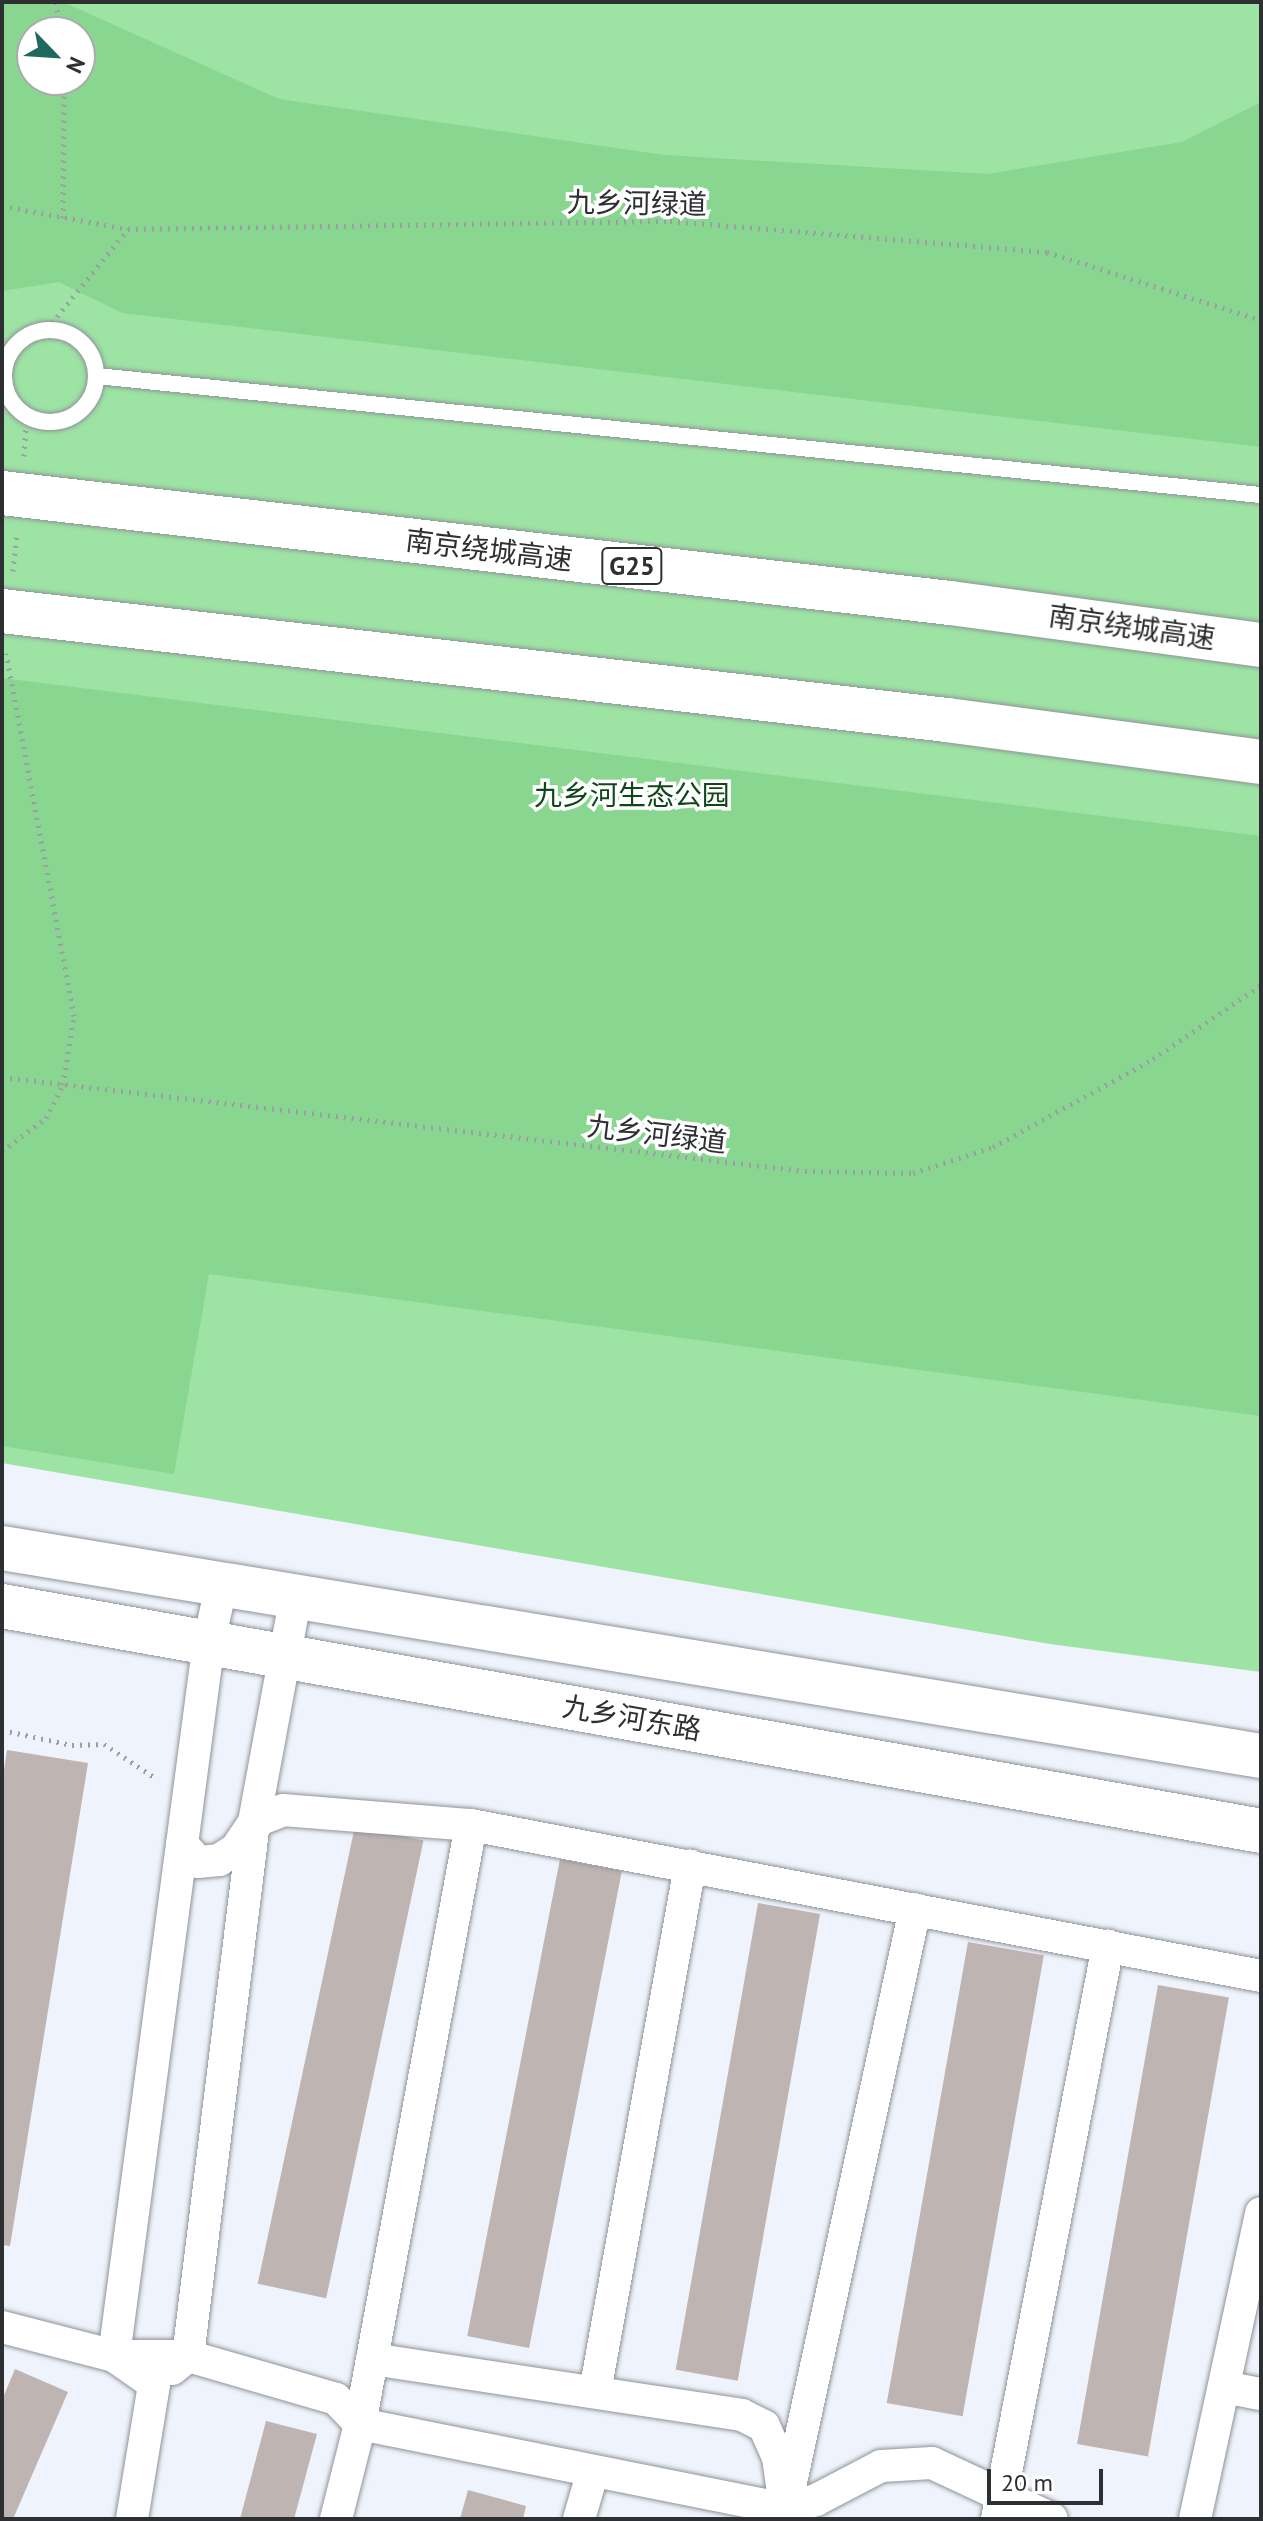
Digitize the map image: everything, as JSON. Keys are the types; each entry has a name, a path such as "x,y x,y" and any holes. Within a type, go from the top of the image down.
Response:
{"main road":[{"name":"南京绕城高速","path":"14,494 1261,645"},
{"path":"7,615 947,720 1261,762"},
{"path":"2,1548 1261,1756"},
{"name":"九乡河东路","path":"2,1606 1261,1831"}],"street":[{"path":"114,2356 209,1641 222,1583"},
{"path":"132,2519 154,2384 188,2356 254,1822 296,1595"},
{"path":"182,1844 198,1862 219,1860 236,1849 254,1822 283,1810 471,1825 1261,1976"},
{"path":"336,2519 360,2424 471,1825"},
{"path":"595,2392 690,1866"},
{"path":"784,2514 915,1909"},
{"path":"1000,2506 1108,1946"},
{"path":"1195,2519 1261,2213"},
{"path":"2,2327 114,2356 188,2356 336,2399 360,2424 593,2471 784,2514 881,2466 932,2463 1000,2506 1052,2519"},
{"path":"114,2356 154,2384"},
{"path":"372,2359 742,2415 764,2426 778,2457 784,2514"},
{"path":"1224,2387 1261,2394"},
{"path":"579,2519 593,2471"}],"lane":[{"path":"47,329 62,330 85,343 97,376 93,395 65,421 27,417 8,395 5,366 20,341 47,329"},
{"path":"97,376 1261,495"}],"path":[{"path":"63,218 64,96"},
{"name":"九乡河绿道","path":"2,206 128,229 670,221 1047,252 1261,320"},
{"path":"47,329 128,229"},
{"path":"2,1151 46,1118 63,1085 74,1016 5,664 14,494 27,417"},
{"name":"九乡河绿道","path":"2,1077 805,1171 913,1173 993,1147 1153,1059 1261,985"},
{"path":"2,1730 72,1745 104,1744 156,1778 182,1844"}],"green space":[{"name":"九乡河生态公园","path":"2,2 1261,2 1261,1672 1050,1644 2,1463"},
{"path":"2,2 63,2 94,16 16,16 16,96 96,96 96,17 279,99 664,155 987,174 1182,142 1261,102 1261,447 122,313 59,282 2,291"},
{"path":"2,678 1261,836 1261,1416 209,1274 174,1474 2,1446"}],"building":[{"path":"7,1750 88,1763 10,2246 2,2245 2,1784"},
{"path":"355,1826 423,1841 326,2298 258,2284"},
{"path":"560,1859 622,1871 529,2348 467,2336"},
{"path":"758,1903 820,1914 738,2381 676,2370"},
{"path":"968,1942 1044,1955 963,2416 887,2403"},
{"path":"1158,1985 1229,1998 1148,2456 1077,2444"},
{"path":"15,2369 68,2392 13,2519 2,2519 2,2400"},
{"path":"266,2421 317,2434 294,2519 240,2519"},
{"path":"468,2490 526,2506 523,2519 460,2519"}]}
